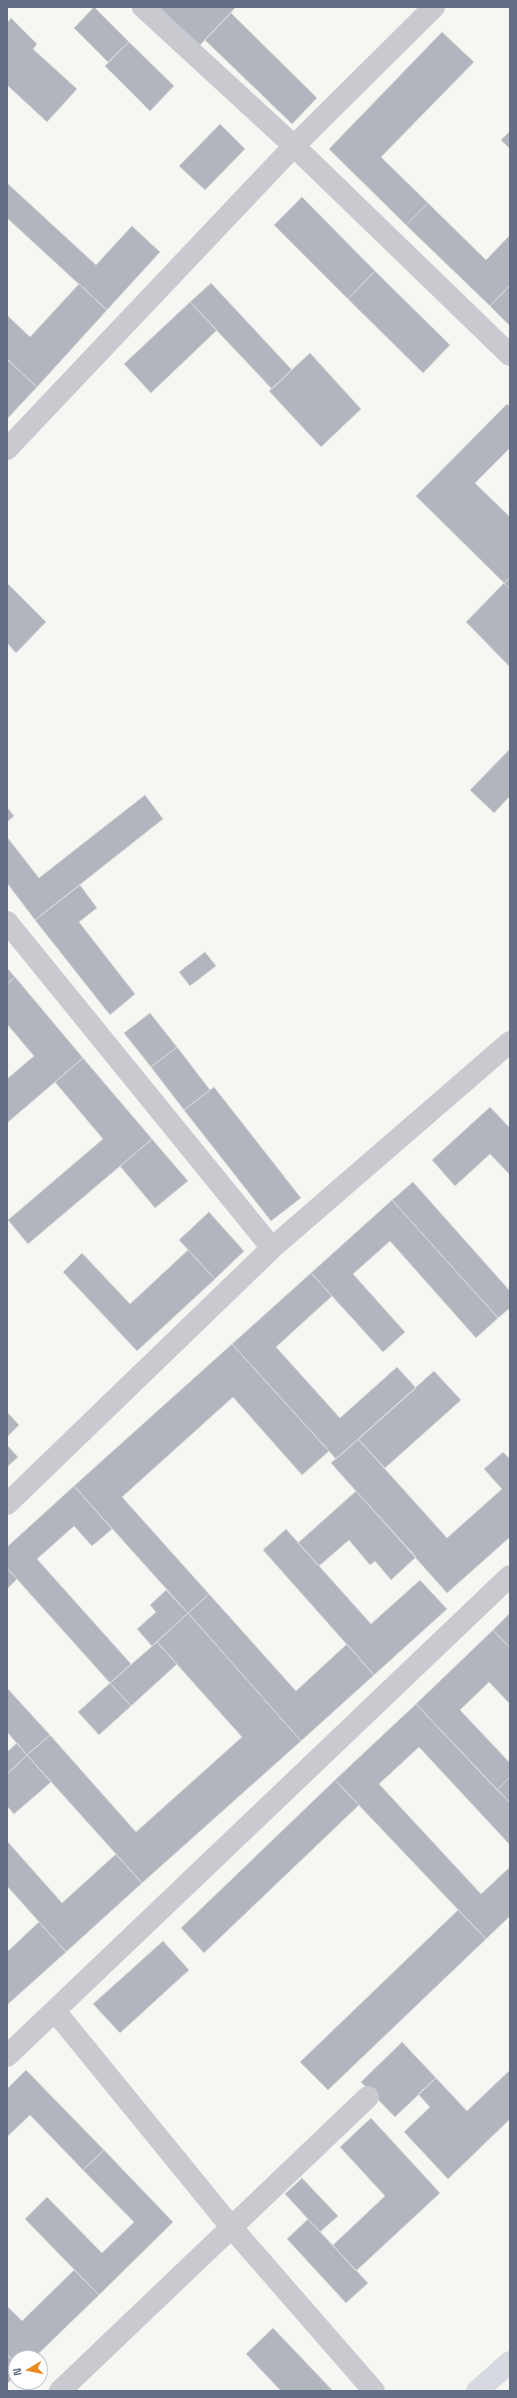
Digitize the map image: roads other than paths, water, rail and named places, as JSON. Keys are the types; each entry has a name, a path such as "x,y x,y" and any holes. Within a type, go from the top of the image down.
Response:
{"main road":[{"path":"476,2391 510,2362"}],"street":[{"path":"143,7 294,146 510,355"},
{"path":"7,449 294,146 434,7"},
{"path":"7,922 272,1248"},
{"path":"7,1504 272,1248 510,1042"},
{"path":"7,2056 510,1576"},
{"path":"54,2011 232,2228 374,2391"},
{"path":"60,2391 368,2097"}]}
